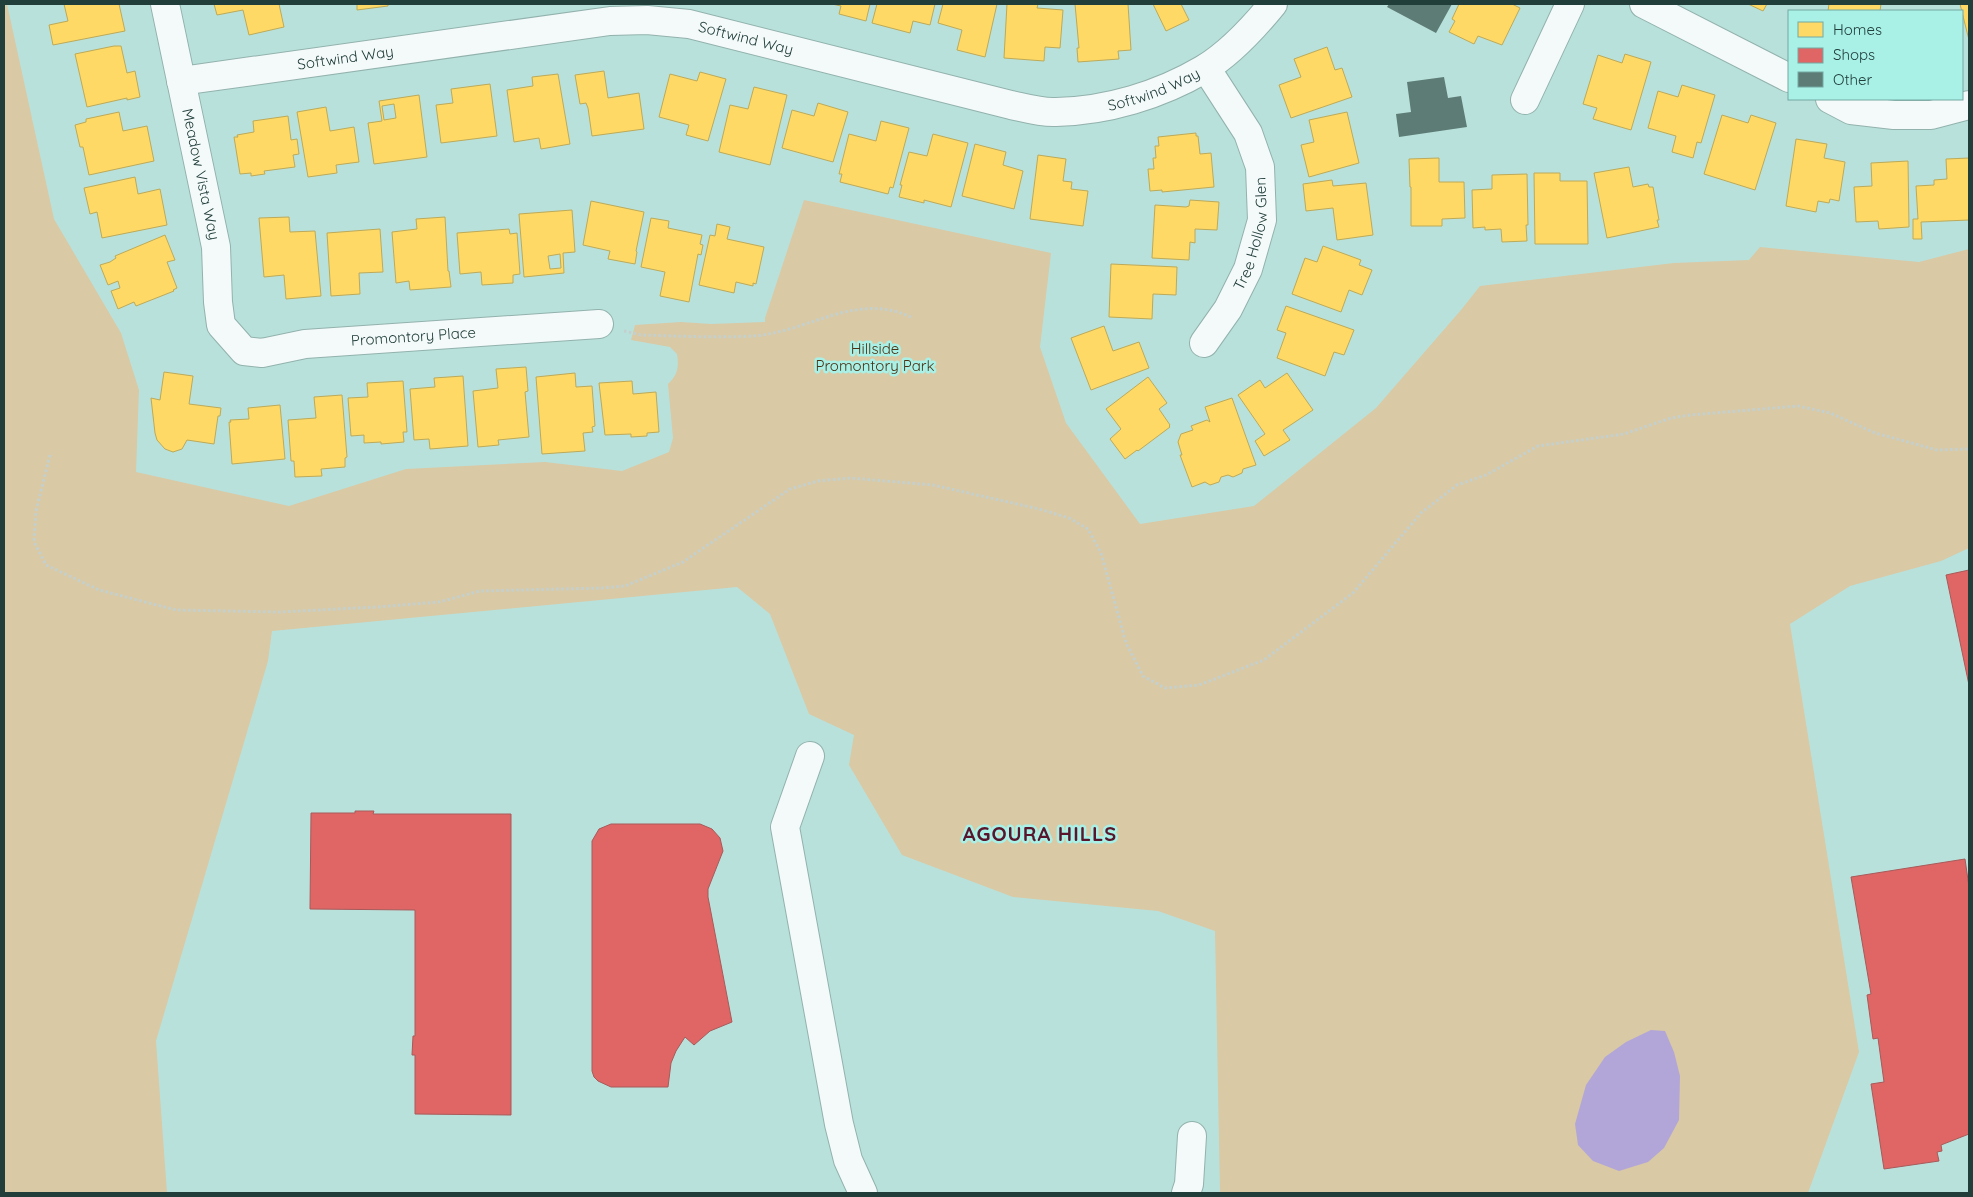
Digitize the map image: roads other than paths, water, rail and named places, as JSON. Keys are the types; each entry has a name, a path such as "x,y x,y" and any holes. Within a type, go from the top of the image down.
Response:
{"street":[{"name":"Meadow Vista Way","path":"165,4 216,247 218,302 221,325 234,341"},
{"name":"Softwind Way","path":"181,81 610,21 647,20 690,24 1011,105 1054,112 1092,109 1132,101 1175,84 1206,68 1252,30 1273,4"},
{"path":"1524,100 1570,4"},
{"path":"1644,4 1788,77"},
{"name":"Tree Hollow Glen","path":"1204,343 1228,309 1248,269 1262,220 1260,167 1248,133 1206,68"},
{"path":"1832,100 1852,110 1894,115 1932,115 1969,105"},
{"name":"Promontory Place","path":"234,341 244,351 262,353 305,344 599,324"},
{"path":"810,756 785,827 839,1124 848,1160 863,1193"},
{"path":"1186,1193 1189,1184 1192,1136"}],"district":[{"name":"AGOURA HILLS","path":"1040,834"}],"park label":[{"name":"Hillside Promontory Park","path":"875,358"}]}
